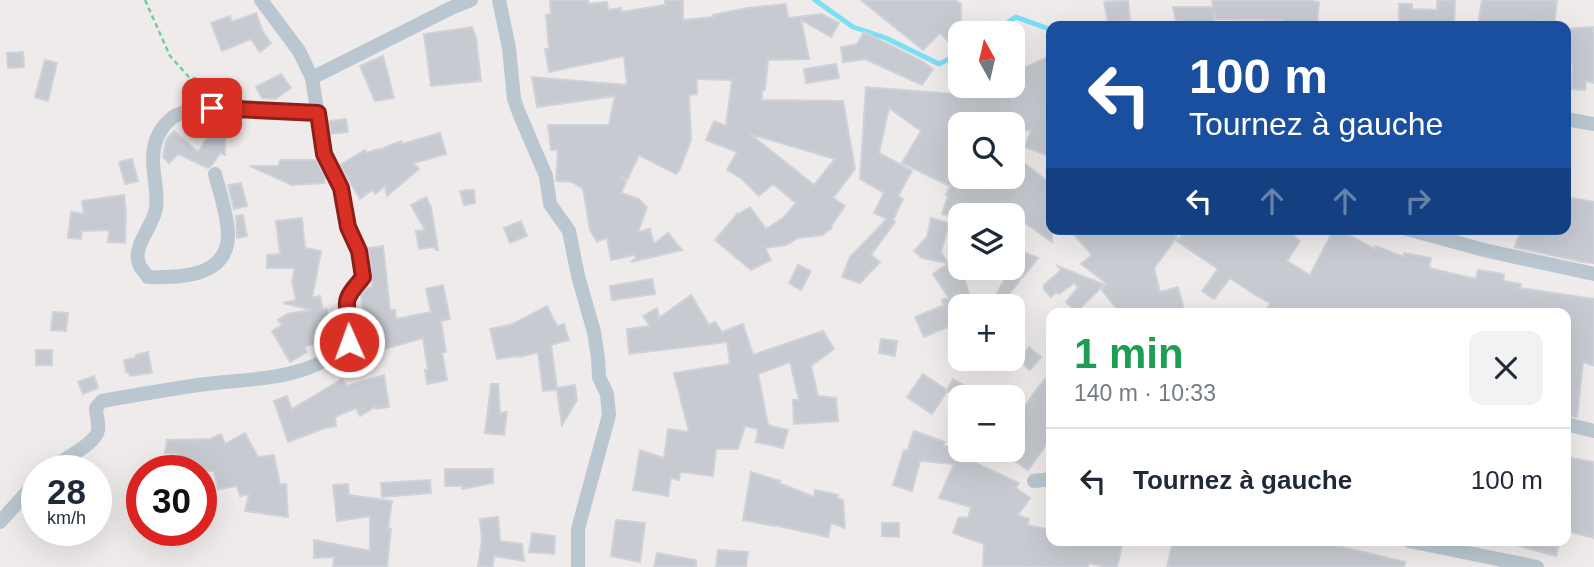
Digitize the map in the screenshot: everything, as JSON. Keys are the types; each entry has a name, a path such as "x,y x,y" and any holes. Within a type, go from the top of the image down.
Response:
{"street":[{"path":"70,455 97,437 99,430 96,408 102,401 296,372 319,364 352,337 353,324 346,303 363,277 359,251 348,227 341,188 324,154 312,78 299,51 261,0"},
{"path":"312,78 471,0"},
{"path":"499,0 509,48 514,99 546,176 550,204 569,231 594,332 599,377 607,394 609,415 578,529 578,567"},
{"path":"215,174 228,233 227,248 213,267 197,273 178,278 148,277 139,264 138,252 141,239 154,216 156,204 154,145 171,118 186,112 212,108 318,113"},
{"path":"1571,120 1594,124"},
{"path":"1429,235 1594,274"},
{"path":"1571,425 1594,431"},
{"path":"1034,481 1046,480"},
{"path":"0,522 21,499"},
{"path":"1434,546 1537,567"}],"path":[{"path":"145,0 170,56 189,77 205,81 232,109"}],"building":[{"path":"550,0 588,0 588,4 607,2 608,10 621,8 621,12 665,5 665,0 683,0 683,20 786,4 788,18 822,14 839,23 831,37 801,20 809,59 768,60 765,90 762,91 762,100 843,101 855,169 833,198 845,206 832,228 822,235 798,238 786,245 765,248 771,260 751,270 715,240 738,213 750,207 766,229 783,218 796,203 773,184 759,196 742,179 727,170 737,152 706,140 714,121 726,126 732,80 697,79 697,94 689,95 691,140 676,174 639,155 627,180 619,175 626,183 621,193 639,199 647,207 638,232 650,229 654,244 668,233 682,250 631,262 636,258 635,255 611,260 607,237 597,242 590,230 583,189 572,182 556,181 558,150 551,150 548,125 609,125 615,96 537,107 532,77 627,85 624,56 549,72 545,49 549,49 546,15 551,14","holes":["750,134 835,159 814,185"]},
{"path":"861,0 955,0 961,4 961,21 948,21 948,41 940,33 923,50"},
{"path":"1128,0 1130,20 1108,21 1104,2"},
{"path":"1212,0 1319,2 1317,21 1215,19 1214,13 1214,21 1176,21 1173,7 1213,7"},
{"path":"1437,0 1455,0 1454,21 1399,21 1399,4 1412,4 1412,9 1437,10"},
{"path":"1482,0 1557,0 1555,21 1479,21"},
{"path":"256,13 263,32 271,43 260,52 251,39 222,51 211,23 230,16 232,22"},
{"path":"472,27 476,38 481,81 431,86 424,34"},
{"path":"1594,27 1594,83 1586,81 1585,90 1571,89 1571,29"},
{"path":"864,32 933,69 922,85 865,59 843,62 841,47 857,44"},
{"path":"23,52 24,67 8,68 7,53"},
{"path":"383,56 394,98 375,101 360,66"},
{"path":"1046,58 1046,155 1025,147 1031,130 1025,130 1025,112 948,112 948,185 902,163 921,131 889,108 879,153 912,171 898,196 903,199 893,220 895,222 871,255 880,262 860,283 842,277 850,257 887,219 874,213 884,193 860,179 866,87 948,93 948,98 1026,98 1026,67"},
{"path":"45,60 57,63 48,101 35,97"},
{"path":"836,64 839,78 806,83 804,69"},
{"path":"281,74 291,88 275,99 262,98 256,87"},
{"path":"221,117 225,117 225,155 220,153 208,168 178,154 169,163 163,157 166,140 174,131 198,152"},
{"path":"346,119 348,132 331,134 329,121"},
{"path":"440,133 446,154 413,163 419,169 387,196 385,186 375,194 372,190 360,199 340,165 365,150 367,153 401,141 402,144"},
{"path":"132,159 138,181 125,184 119,162"},
{"path":"280,160 316,160 325,177 324,183 292,185 250,166 278,166"},
{"path":"1025,164 1046,180 1046,235 1052,235 1052,242 1025,224 1025,203 948,203 948,216 942,214 948,196 949,189 1025,189"},
{"path":"241,183 247,206 234,209 228,185"},
{"path":"474,190 475,203 464,205 460,191"},
{"path":"124,195 125,243 108,242 109,230 82,231 81,239 68,238 71,212 84,214 82,201"},
{"path":"426,197 431,207 438,250 434,247 419,249 416,231 425,230 411,205"},
{"path":"1571,198 1594,202 1594,263 1515,247 1519,235 1571,235"},
{"path":"243,215 247,236 237,238 236,216"},
{"path":"302,218 305,248 321,251 312,298 320,296 323,310 326,308 336,336 304,347 307,352 290,362 272,331 282,325 278,320 287,314 312,310 283,303 296,300 292,281 295,268 267,268 267,255 280,254 276,221"},
{"path":"931,218 948,223 941,252 948,263 922,258 914,251 927,237"},
{"path":"521,221 527,236 510,243 504,228"},
{"path":"1074,235 1174,235 1177,237 1154,268 1160,292 1178,287 1184,308 1116,308 1102,290 1104,285 1080,308 1072,308 1066,302 1078,287 1074,283 1051,297 1044,290 1044,285 1061,270 1058,266 1105,285 1106,283 1081,264 1092,255"},
{"path":"1182,235 1292,235 1300,241 1287,261 1310,275 1331,235 1348,235 1375,249 1376,246 1404,257 1404,253 1431,258 1429,268 1476,279 1478,270 1504,274 1503,281 1521,284 1520,288 1594,299 1594,366 1583,362 1577,417 1571,416 1571,308 1268,308 1270,303 1230,278 1214,299 1202,291 1218,269 1177,241"},
{"path":"383,246 390,310 395,310 396,319 431,312 426,289 443,285 450,319 441,321 446,352 442,352 447,380 427,384 425,370 428,370 423,338 381,350 373,318 364,319 361,295 367,288 372,287 368,248"},
{"path":"1025,253 1038,258 1025,274"},
{"path":"948,264 948,280 965,280 969,294 948,294 948,296 933,274"},
{"path":"798,265 811,271 801,290 789,283"},
{"path":"652,279 655,294 612,300 610,286"},
{"path":"1004,280 1020,280 1009,294 997,294"},
{"path":"691,295 709,325 715,322 722,332 743,324 753,355 823,331 834,349 811,366 818,396 836,398 838,421 794,424 793,400 799,400 790,362 758,374 768,425 788,430 783,448 756,442 758,429 745,426 738,449 716,449 713,476 680,472 679,480 671,478 668,496 633,490 640,450 664,458 668,429 689,432 674,373 730,364 727,342 629,354 627,329 650,326 643,316 657,308 659,318"},
{"path":"948,298 948,328 924,337 915,317 944,305 942,300"},
{"path":"547,306 557,326 564,324 569,340 551,345 557,388 575,385 577,400 562,425 557,390 543,391 538,352 497,359 490,329 513,324"},
{"path":"53,312 68,313 66,331 51,330"},
{"path":"881,339 897,341 895,356 879,353"},
{"path":"1029,347 1041,357 1030,370 1025,366 1025,352"},
{"path":"36,350 52,350 52,365 36,365"},
{"path":"148,352 152,373 130,376 129,372 126,372 124,360"},
{"path":"923,374 948,388 948,392 932,414 907,397"},
{"path":"384,375 389,407 375,407 360,416 356,408 335,417 336,426 288,442 274,401 287,396 292,409 342,379 347,386"},
{"path":"94,376 98,388 83,394 78,382"},
{"path":"1046,378 1046,445 1028,470 1016,462 1025,462 1025,406"},
{"path":"953,379 964,385 950,385"},
{"path":"491,384 498,384 500,413 507,412 504,435 485,433"},
{"path":"914,431 945,442 943,446 948,446 948,462 973,462 1019,483 1016,488 1030,498 1018,515 1029,519 1027,525 1046,529 1046,546 1122,546 1117,567 1088,563 1088,567 983,567 984,544 953,533 959,517 968,518 971,507 939,498 954,464 920,461 912,491 893,485 904,450 907,451"},
{"path":"245,433 258,457 274,455 280,485 286,484 288,517 245,511 249,494 240,496 237,486 218,489 217,455 165,453 167,440 210,439 221,434 225,444"},
{"path":"1571,458 1594,462 1594,538 1571,532"},
{"path":"445,469 493,469 493,483 462,489 462,486 445,486"},
{"path":"751,472 780,481 779,483 814,497 815,490 838,495 837,498 843,500 845,528 831,523 828,537 743,520"},
{"path":"430,480 431,493 382,497 381,483"},
{"path":"348,484 349,495 392,501 387,567 333,567 334,557 314,558 314,540 370,551 370,516 337,521 333,485"},
{"path":"498,517 500,541 522,544 524,561 494,556 493,567 478,566 482,540 480,519"},
{"path":"616,520 645,523 640,562 611,556"},
{"path":"882,523 899,523 899,537 882,536"},
{"path":"532,533 555,536 554,554 529,552"},
{"path":"1172,546 1338,546 1405,562 1404,567 1167,567"},
{"path":"1520,546 1559,546 1556,556"},
{"path":"718,550 748,552 746,567 716,567"},
{"path":"657,553 696,560 696,567 654,567"}],"waterway":[{"path":"815,0 853,27 886,38 939,64 948,60"},
{"path":"1010,21 1016,17 1046,28"}],"route":[{"path":"212,108 318,113 324,154 341,188 348,227 359,251 363,277 346,303 353,324 349,342"}]}
